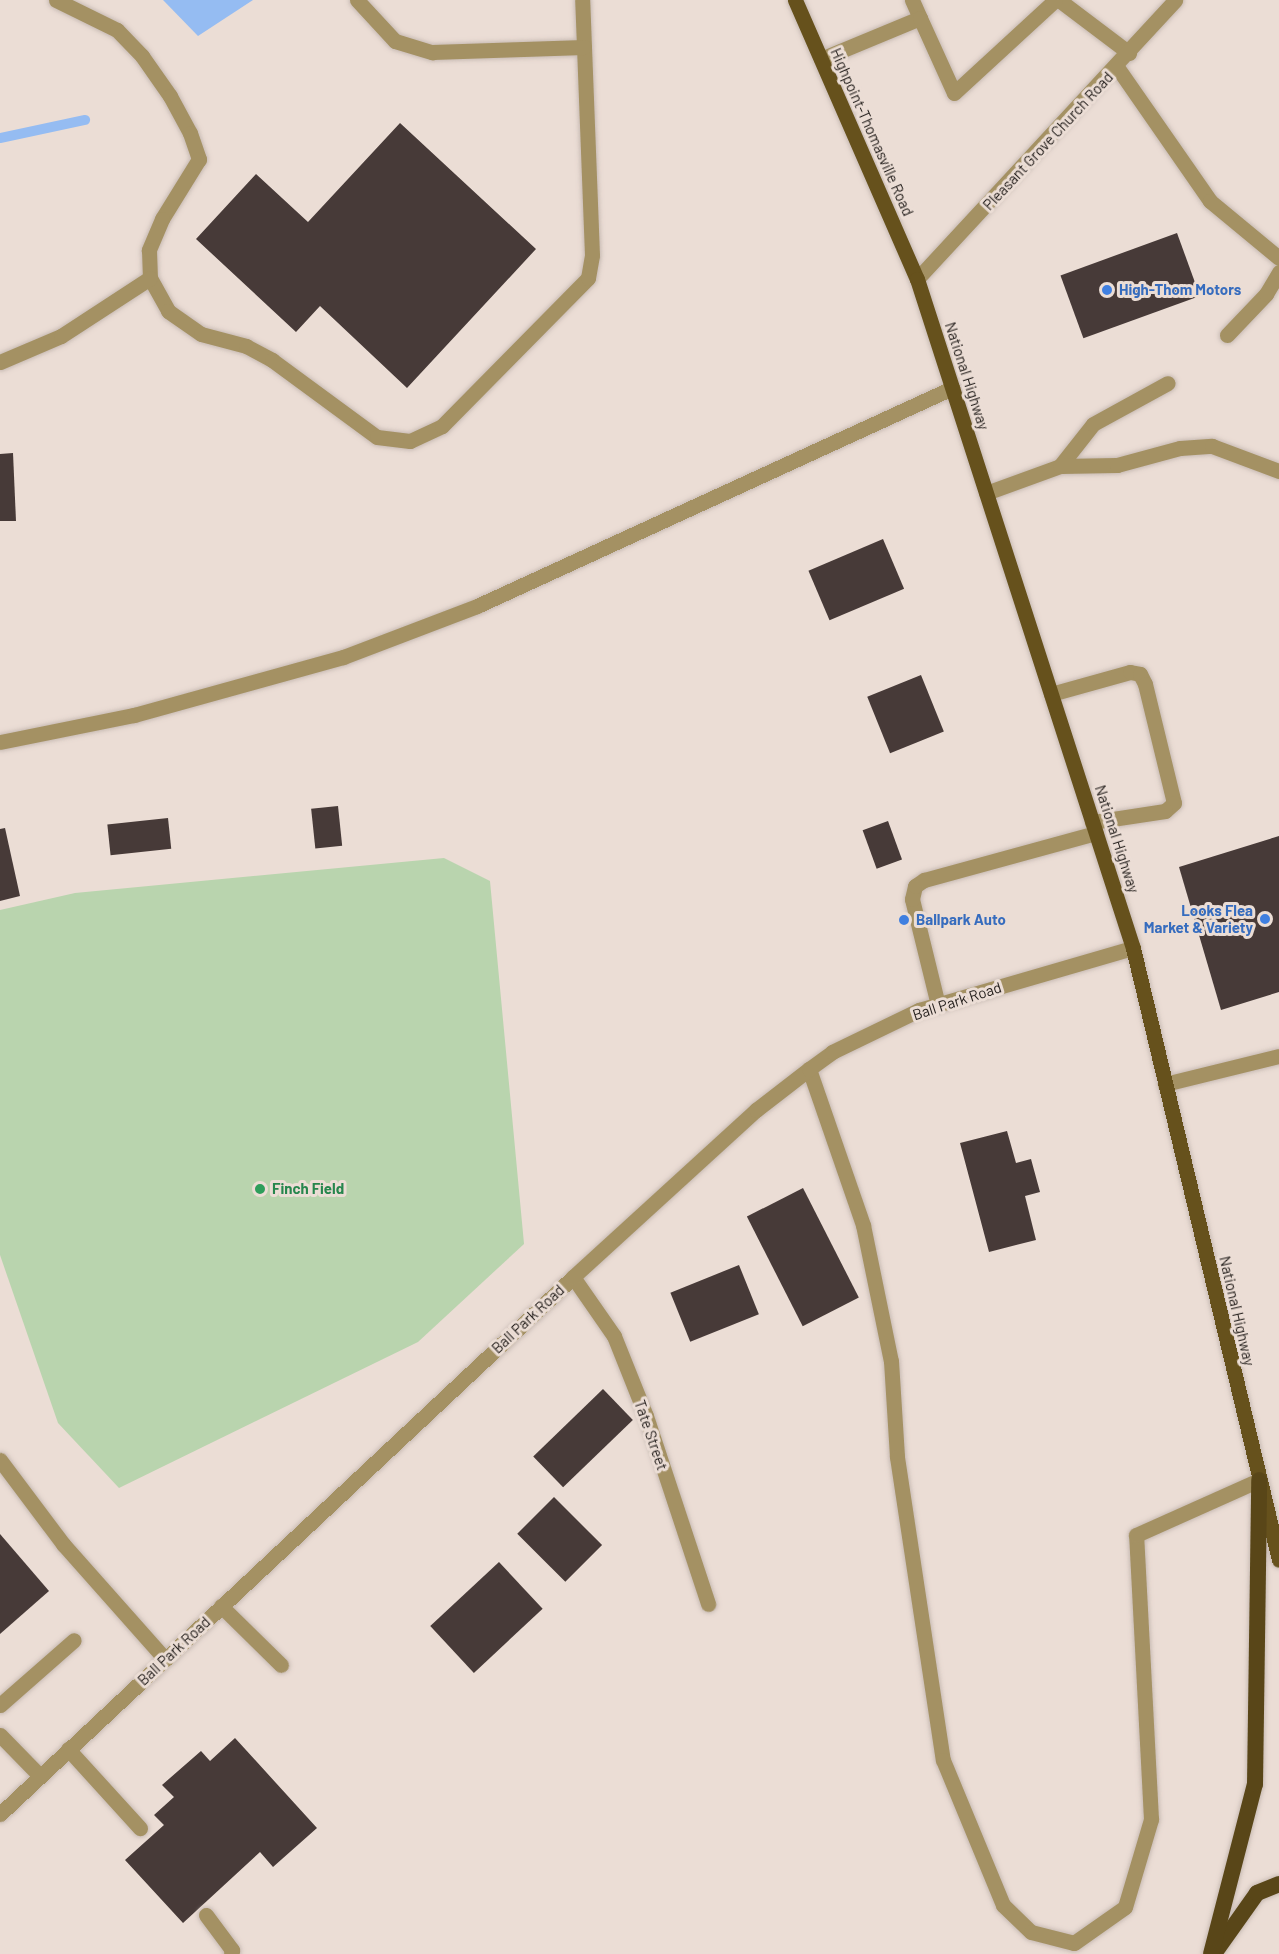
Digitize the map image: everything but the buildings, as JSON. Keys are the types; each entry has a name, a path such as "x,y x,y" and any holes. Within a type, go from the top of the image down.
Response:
{"highway":[{"path":"1212,1954 1255,1784 1258,1480"},
{"path":"1212,1954 1257,1893 1279,1884"}],"main road":[{"name":"Highpoint-Thomasville Road","path":"795,0 917,279"},
{"name":"National Highway","path":"917,279 1133,948 1258,1480 1279,1560"}],"street":[{"path":"56,0 117,30 142,56 170,96 199,159 162,219 149,250 150,278 168,311 201,334 246,346 272,360 377,437 410,441 442,426 588,278 592,255 582,0"},
{"path":"357,0 395,41 432,52 584,47"},
{"path":"912,0 954,93 1057,0 1130,52"},
{"name":"Pleasant Grove Church Road","path":"917,279 1117,67 1175,0"},
{"path":"821,59 920,18"},
{"path":"1117,67 1210,201 1279,258"},
{"path":"1227,335 1266,294 1279,272"},
{"path":"0,362 61,336 150,278"},
{"path":"1060,466 1093,424 1168,383"},
{"path":"0,742 134,715 343,657 477,606 952,388"},
{"path":"986,493 1060,466 1117,465 1180,448 1212,446 1279,471"},
{"path":"938,1005 912,899 915,886 924,880 1094,827 1166,811 1174,803 1145,684 1140,674 1130,672 1051,694"},
{"name":"Ball Park Road","path":"0,1814 573,1277 756,1110 832,1053 938,1005 1133,948"},
{"path":"1165,1084 1279,1056"},
{"path":"809,1070 863,1225 891,1361 897,1457 943,1760 1003,1905 1031,1932 1074,1943 1125,1907 1151,1819 1136,1535 1258,1480"},
{"name":"Tate Street","path":"573,1277 614,1336 646,1416 708,1604"},
{"path":"0,1460 63,1544 165,1659"},
{"path":"221,1606 281,1665"},
{"path":"0,1705 75,1640"},
{"path":"0,1735 40,1776"},
{"path":"68,1749 140,1828"},
{"path":"206,1916 232,1950 231,1954"}],"green space":[{"name":"Finch Field","path":"444,858 490,881 524,1244 418,1342 119,1488 58,1423 0,1255 0,910 75,893"}],"water":[{"path":"163,0 253,0 198,36"}],"waterway":[{"path":"0,138 85,120"}],"place":[{"name":"High-Thom Motors","path":"1107,290"},
{"name":"Looks Flea Market & Variety","path":"1265,919"},
{"name":"Ballpark Auto","path":"904,920"},
{"name":"Finch Field","path":"260,1189"}]}
